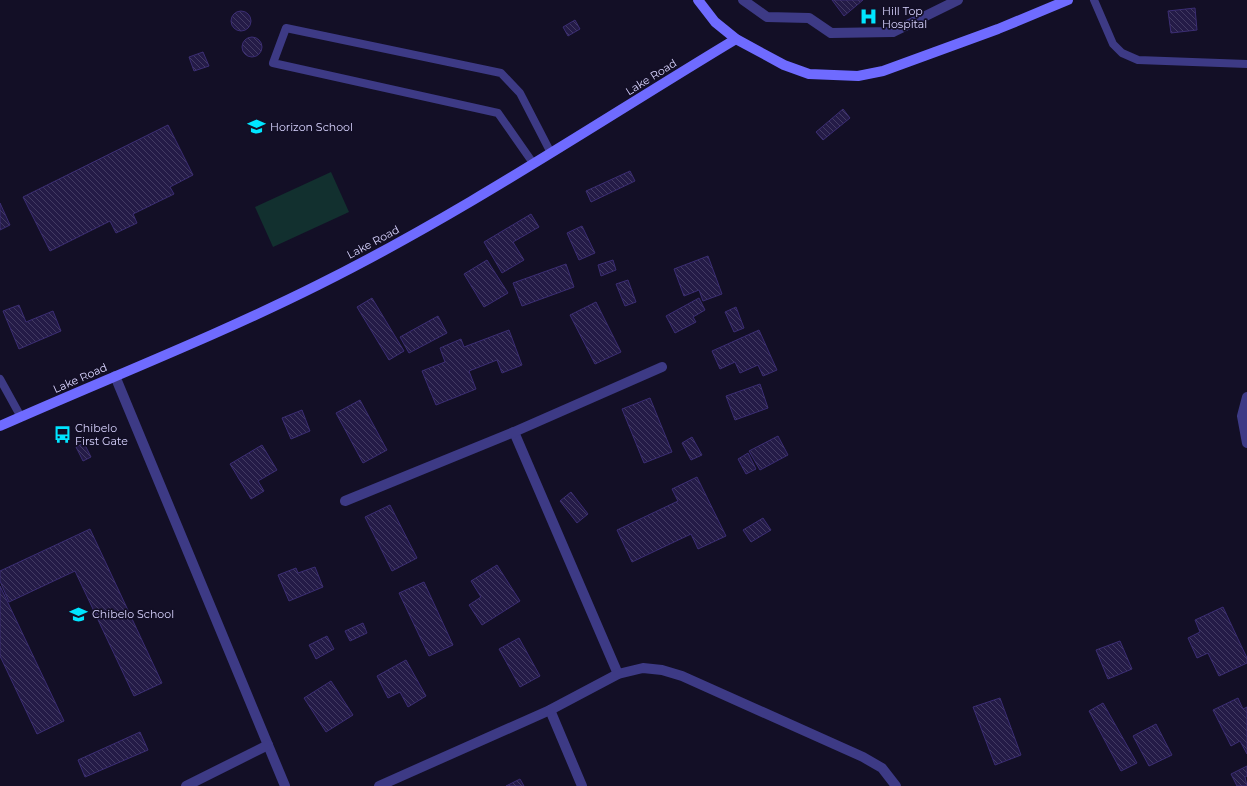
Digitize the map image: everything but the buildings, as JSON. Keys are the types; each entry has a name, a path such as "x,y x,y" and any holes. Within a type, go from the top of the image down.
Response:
{"main road":[{"path":"698,0 715,22 736,39 784,65 809,74 858,76 883,71 1068,0"},
{"name":"Lake Road","path":"0,426 213,334 318,285 422,229 551,153 736,39"}],"street":[{"path":"743,0 767,17 809,18 831,33 893,32 958,0"},
{"path":"345,501 514,432 662,367"},
{"path":"115,376 285,786"},
{"path":"1247,397 1242,416 1247,442"},
{"path":"514,432 618,674"},
{"path":"379,786 550,710 618,674 643,668 662,670 682,676 863,757 882,768 896,786"},
{"path":"550,710 582,786"},
{"path":"186,786 268,745"}],"lane":[{"path":"1094,0 1113,44 1122,53 1138,60 1247,64"},
{"path":"534,163 498,114 273,62 286,28 501,73 520,92 551,153"},
{"path":"0,379 21,417"}],"green space":[{"path":"331,172 349,212 273,247 255,207"}],"place":[{"name":"Hill Top Hospital","path":"869,17"},
{"name":"Horizon School","path":"257,127"},
{"name":"Chibelo First Gate","path":"62,434"},
{"name":"Chibelo School","path":"79,614"}]}
